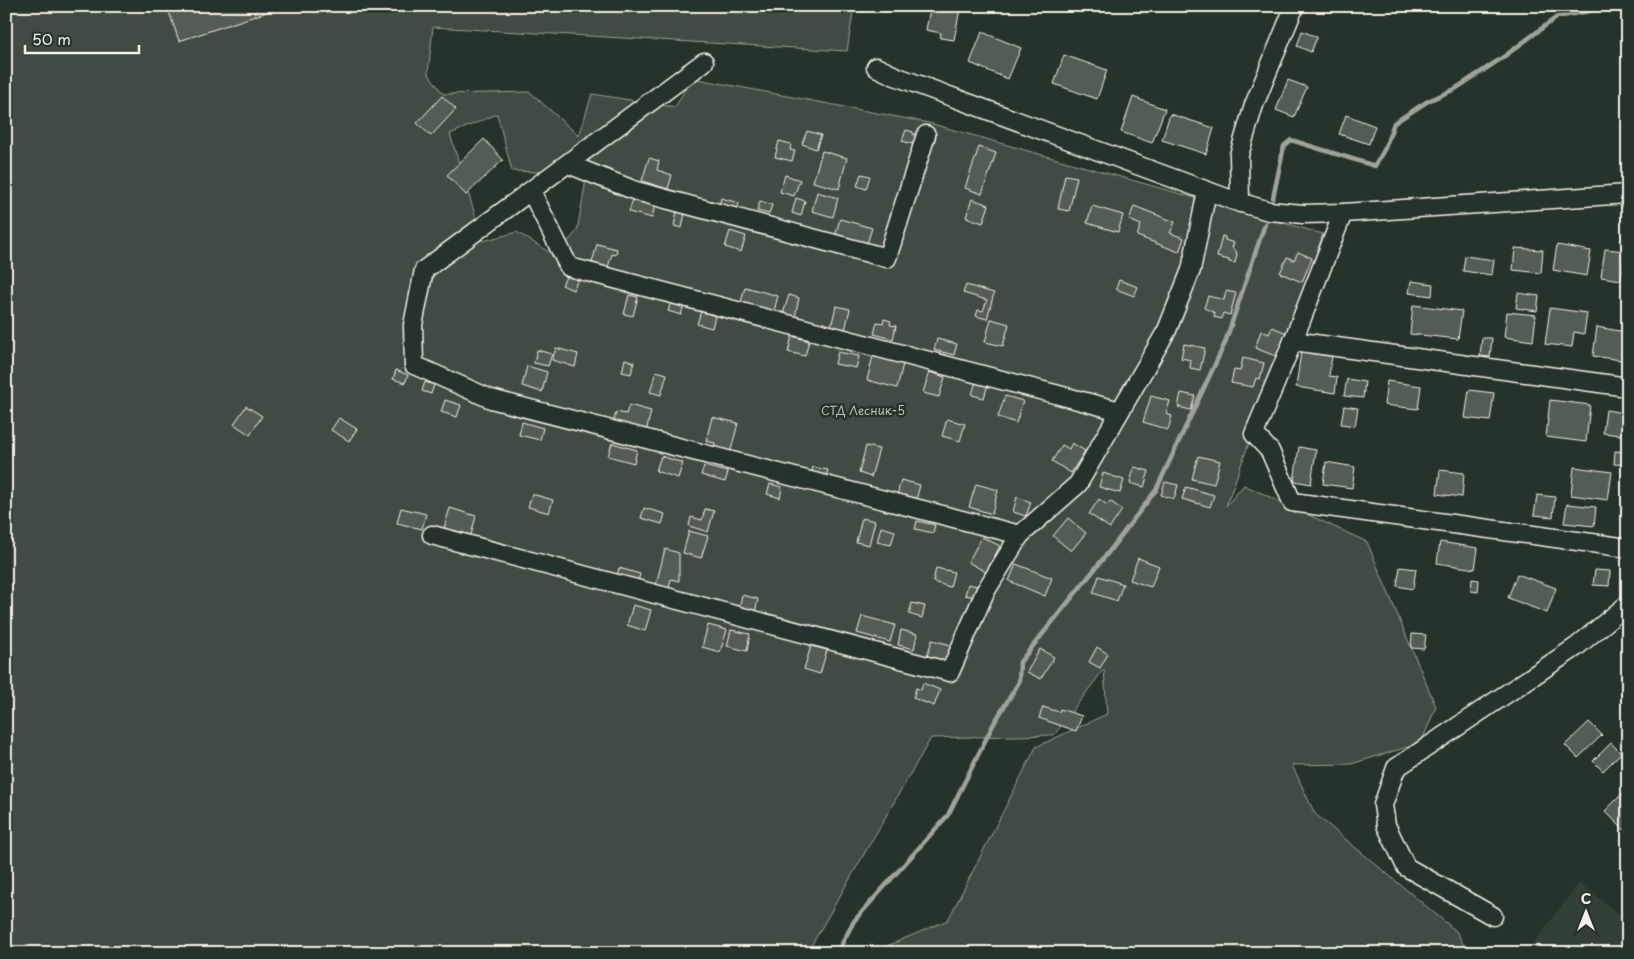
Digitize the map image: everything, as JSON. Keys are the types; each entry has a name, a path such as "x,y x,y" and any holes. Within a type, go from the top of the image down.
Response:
{"street":[{"path":"1240,203 1239,155 1254,106 1293,10 1292,6"},
{"path":"704,62 424,270 413,325 414,365 491,399 1020,535"},
{"path":"876,67 895,76 1207,191 1269,211 1294,214 1342,213 1628,194"},
{"path":"568,164 636,191 887,258 926,135"},
{"path":"531,191 569,267 1120,411"},
{"path":"432,535 950,672 985,592 1020,535 1078,484 1167,330 1191,270 1207,191"},
{"path":"1342,213 1293,341 1254,434 1270,451 1292,502 1628,548"},
{"path":"1293,341 1628,387"},
{"path":"1493,916 1406,867 1386,825 1383,805 1396,768 1576,648 1628,604"}],"shaded area":[{"path":"1579,883 1628,921 1628,953 1526,953"}],"green space":[{"name":"СТД Лесник-5","path":"6,6 854,6 847,51 433,27 428,73 443,94 530,92 579,136 592,94 675,107 692,78 929,123 1323,234 1226,506 1244,485 1367,542 1436,707 1421,743 1351,764 1292,765 1315,814 1456,931 1468,953 883,953 887,946 948,920 1036,747 1107,714 1104,669 1054,735 931,738 807,953 6,953","holes":["497,114 512,171 587,174 577,231 555,256 517,232 483,241 450,134"]}],"building":[{"path":"167,6 285,6 179,41"},
{"path":"946,6 960,9 954,40 940,38 941,33 926,30 930,9 945,12"},
{"path":"1302,31 1317,37 1311,52 1297,46"},
{"path":"982,32 1021,48 1008,79 970,63"},
{"path":"1064,55 1107,70 1097,99 1054,84"},
{"path":"1288,80 1307,87 1294,117 1276,110"},
{"path":"442,96 456,109 431,136 417,123"},
{"path":"1133,97 1165,109 1152,143 1121,132"},
{"path":"1170,114 1214,128 1206,154 1162,140"},
{"path":"1346,115 1375,126 1369,144 1339,134"},
{"path":"906,130 916,135 913,144 902,141"},
{"path":"807,131 821,135 816,149 802,144"},
{"path":"484,139 503,160 466,195 447,175"},
{"path":"779,141 791,144 790,150 795,151 792,161 775,157"},
{"path":"979,147 996,153 982,194 965,188"},
{"path":"822,151 847,158 839,189 813,182"},
{"path":"649,158 659,161 657,170 672,175 668,189 642,181"},
{"path":"861,174 870,176 866,189 857,186"},
{"path":"785,175 800,180 794,196 780,192"},
{"path":"1065,175 1077,177 1069,211 1058,209"},
{"path":"817,192 838,198 833,217 812,211"},
{"path":"721,198 739,203 736,215 718,211"},
{"path":"796,198 805,201 801,216 792,213"},
{"path":"633,199 655,205 652,218 629,212"},
{"path":"972,199 989,205 983,223 966,217"},
{"path":"760,201 772,205 769,214 757,211"},
{"path":"1092,206 1123,215 1118,232 1087,223"},
{"path":"1134,206 1175,222 1170,233 1184,238 1179,252 1137,236 1141,225 1129,220"},
{"path":"677,211 685,213 682,228 674,226"},
{"path":"840,219 872,228 865,250 834,240"},
{"path":"730,231 746,236 741,252 725,247"},
{"path":"1222,236 1225,237 1225,240 1234,243 1232,248 1236,251 1237,255 1235,263 1217,257"},
{"path":"597,244 617,249 616,255 612,254 608,267 592,263"},
{"path":"1557,245 1591,251 1587,276 1553,270"},
{"path":"1515,248 1543,250 1541,273 1513,270"},
{"path":"1605,249 1625,251 1621,280 1601,277"},
{"path":"1298,252 1312,258 1302,282 1280,273 1287,257 1294,260"},
{"path":"1465,256 1494,260 1492,275 1463,271"},
{"path":"568,273 579,278 573,290 562,285"},
{"path":"1119,280 1138,287 1134,296 1116,289"},
{"path":"1411,281 1433,284 1432,296 1409,293"},
{"path":"966,285 994,293 987,319 976,316 978,310 983,311 987,300 963,293"},
{"path":"745,287 778,296 774,311 741,302"},
{"path":"1226,291 1236,293 1230,315 1223,313 1222,319 1214,317 1215,313 1204,308 1208,296 1224,300"},
{"path":"1518,293 1539,296 1537,311 1516,308"},
{"path":"629,295 638,297 633,316 624,314"},
{"path":"789,295 799,298 795,317 783,314"},
{"path":"671,301 684,305 681,315 668,311"},
{"path":"1413,305 1462,311 1458,339 1410,334"},
{"path":"836,306 850,309 845,330 831,327"},
{"path":"1550,308 1587,313 1584,334 1574,332 1572,347 1545,344"},
{"path":"701,311 715,316 712,328 697,324"},
{"path":"1507,312 1536,315 1533,341 1504,337"},
{"path":"884,319 891,321 890,325 896,326 893,339 874,334 877,322 883,323"},
{"path":"991,319 1009,324 1003,346 985,342"},
{"path":"1272,327 1287,333 1278,357 1255,348 1261,331 1269,334"},
{"path":"1597,327 1625,332 1621,360 1593,356"},
{"path":"792,336 809,341 805,356 788,352"},
{"path":"1482,338 1492,338 1490,357 1480,356"},
{"path":"937,339 957,344 954,355 934,350"},
{"path":"1184,344 1205,348 1200,370 1190,368 1191,360 1181,358"},
{"path":"556,348 578,354 575,367 552,360"},
{"path":"537,350 552,354 548,366 534,363"},
{"path":"838,352 859,356 856,368 835,364"},
{"path":"1301,352 1332,356 1329,376 1337,377 1335,393 1296,387"},
{"path":"873,356 903,364 897,388 867,380"},
{"path":"1243,358 1264,363 1260,379 1256,378 1253,387 1231,383 1234,370 1240,371"},
{"path":"625,359 634,362 631,374 622,372"},
{"path":"527,366 547,372 542,392 522,386"},
{"path":"396,370 408,375 405,383 393,379"},
{"path":"656,371 667,374 661,395 650,392"},
{"path":"929,372 945,377 939,397 923,393"},
{"path":"1347,379 1365,382 1363,398 1344,396"},
{"path":"976,381 988,384 984,398 972,395"},
{"path":"1387,381 1421,386 1418,409 1384,405"},
{"path":"425,382 434,385 431,394 422,391"},
{"path":"1469,390 1494,393 1490,421 1465,418"},
{"path":"1181,393 1195,396 1191,410 1178,407"},
{"path":"1005,396 1023,401 1016,423 998,417"},
{"path":"1151,396 1170,401 1166,414 1172,416 1168,430 1143,422"},
{"path":"445,400 461,405 457,417 441,412"},
{"path":"1550,400 1590,405 1586,442 1546,437"},
{"path":"629,405 651,411 646,432 613,424 616,412 626,414"},
{"path":"246,406 262,416 250,435 234,424"},
{"path":"1344,406 1358,408 1355,426 1341,424"},
{"path":"1606,410 1624,413 1621,435 1603,433"},
{"path":"712,417 738,423 729,458 712,454 715,443 706,441"},
{"path":"339,418 357,429 349,441 331,430"},
{"path":"947,419 965,424 960,441 942,436"},
{"path":"522,422 543,428 540,440 519,435"},
{"path":"612,443 637,450 634,463 608,456"},
{"path":"1072,443 1085,451 1071,473 1052,461 1062,445 1069,449"},
{"path":"866,446 879,449 871,477 859,473"},
{"path":"1299,447 1316,450 1311,484 1294,481"},
{"path":"1615,451 1628,452 1628,465 1614,464"},
{"path":"661,456 683,463 678,478 656,471"},
{"path":"1198,456 1220,461 1214,484 1192,479"},
{"path":"1326,462 1355,467 1352,488 1323,484"},
{"path":"704,466 728,472 725,482 701,475"},
{"path":"813,467 828,470 825,480 811,476"},
{"path":"1134,467 1149,471 1144,487 1130,483"},
{"path":"1574,467 1612,472 1608,500 1571,495"},
{"path":"1440,470 1464,473 1462,497 1437,494"},
{"path":"1103,473 1124,480 1120,493 1099,487"},
{"path":"901,480 920,485 915,504 896,499"},
{"path":"1165,482 1178,485 1174,499 1161,495"},
{"path":"770,484 782,487 780,498 767,494"},
{"path":"976,484 998,490 992,514 969,507"},
{"path":"1186,487 1214,495 1210,507 1182,499"},
{"path":"532,494 553,500 549,513 528,507"},
{"path":"1537,495 1555,497 1553,517 1534,515"},
{"path":"1017,497 1031,502 1026,516 1013,512"},
{"path":"1099,499 1107,505 1110,501 1122,510 1110,528 1089,514"},
{"path":"1567,504 1596,507 1594,526 1564,523"},
{"path":"401,508 426,514 422,529 397,523"},
{"path":"450,508 476,516 471,535 444,528"},
{"path":"644,508 665,514 662,524 641,518"},
{"path":"705,509 714,511 708,532 689,526 691,517 702,520"},
{"path":"862,518 875,521 869,545 856,542"},
{"path":"1068,518 1086,533 1071,551 1053,536"},
{"path":"917,521 935,525 933,533 915,529"},
{"path":"881,527 895,531 891,545 877,542"},
{"path":"689,531 708,536 701,558 683,553"},
{"path":"982,537 1000,546 986,572 968,562"},
{"path":"1440,542 1478,548 1475,569 1437,563"},
{"path":"665,549 679,553 679,581 671,579 668,593 655,589"},
{"path":"1138,558 1159,566 1151,587 1130,580"},
{"path":"1016,564 1052,578 1045,596 1009,581"},
{"path":"1400,567 1416,569 1413,589 1397,586"},
{"path":"619,568 640,574 637,585 616,580"},
{"path":"936,568 954,572 950,587 933,582"},
{"path":"1595,570 1610,571 1609,586 1593,585"},
{"path":"1517,574 1556,588 1547,613 1508,598"},
{"path":"1099,576 1123,584 1117,601 1093,593"},
{"path":"1472,579 1479,580 1478,592 1471,591"},
{"path":"968,584 982,587 980,598 965,595"},
{"path":"742,595 758,599 755,613 739,609"},
{"path":"912,603 925,606 922,618 909,614"},
{"path":"633,605 651,610 645,631 627,625"},
{"path":"862,616 895,625 890,642 857,633"},
{"path":"708,625 727,630 720,652 702,647"},
{"path":"731,630 750,634 747,651 727,646"},
{"path":"901,630 917,634 914,649 898,645"},
{"path":"1412,634 1426,635 1424,649 1411,648"},
{"path":"932,640 955,646 951,663 927,656"},
{"path":"811,646 827,650 820,674 804,669"},
{"path":"1097,647 1108,654 1100,668 1089,662"},
{"path":"1040,649 1054,657 1041,679 1027,672"},
{"path":"923,683 940,690 934,706 913,698 916,688 921,690"},
{"path":"1043,707 1059,712 1060,709 1082,716 1076,731 1039,718"},
{"path":"1589,722 1602,735 1578,758 1565,745"},
{"path":"1611,743 1621,753 1603,771 1593,761"},
{"path":"1624,792 1628,796 1628,826 1624,830 1605,811"}],"waterway":[{"path":"1273,198 1284,146 1291,140 1375,166 1385,148 1394,123 1428,101 1455,89 1502,58 1557,17 1616,6"},
{"path":"837,953 854,921 948,815 993,725 1019,682 1020,662 1156,490 1225,343 1265,224"}]}
